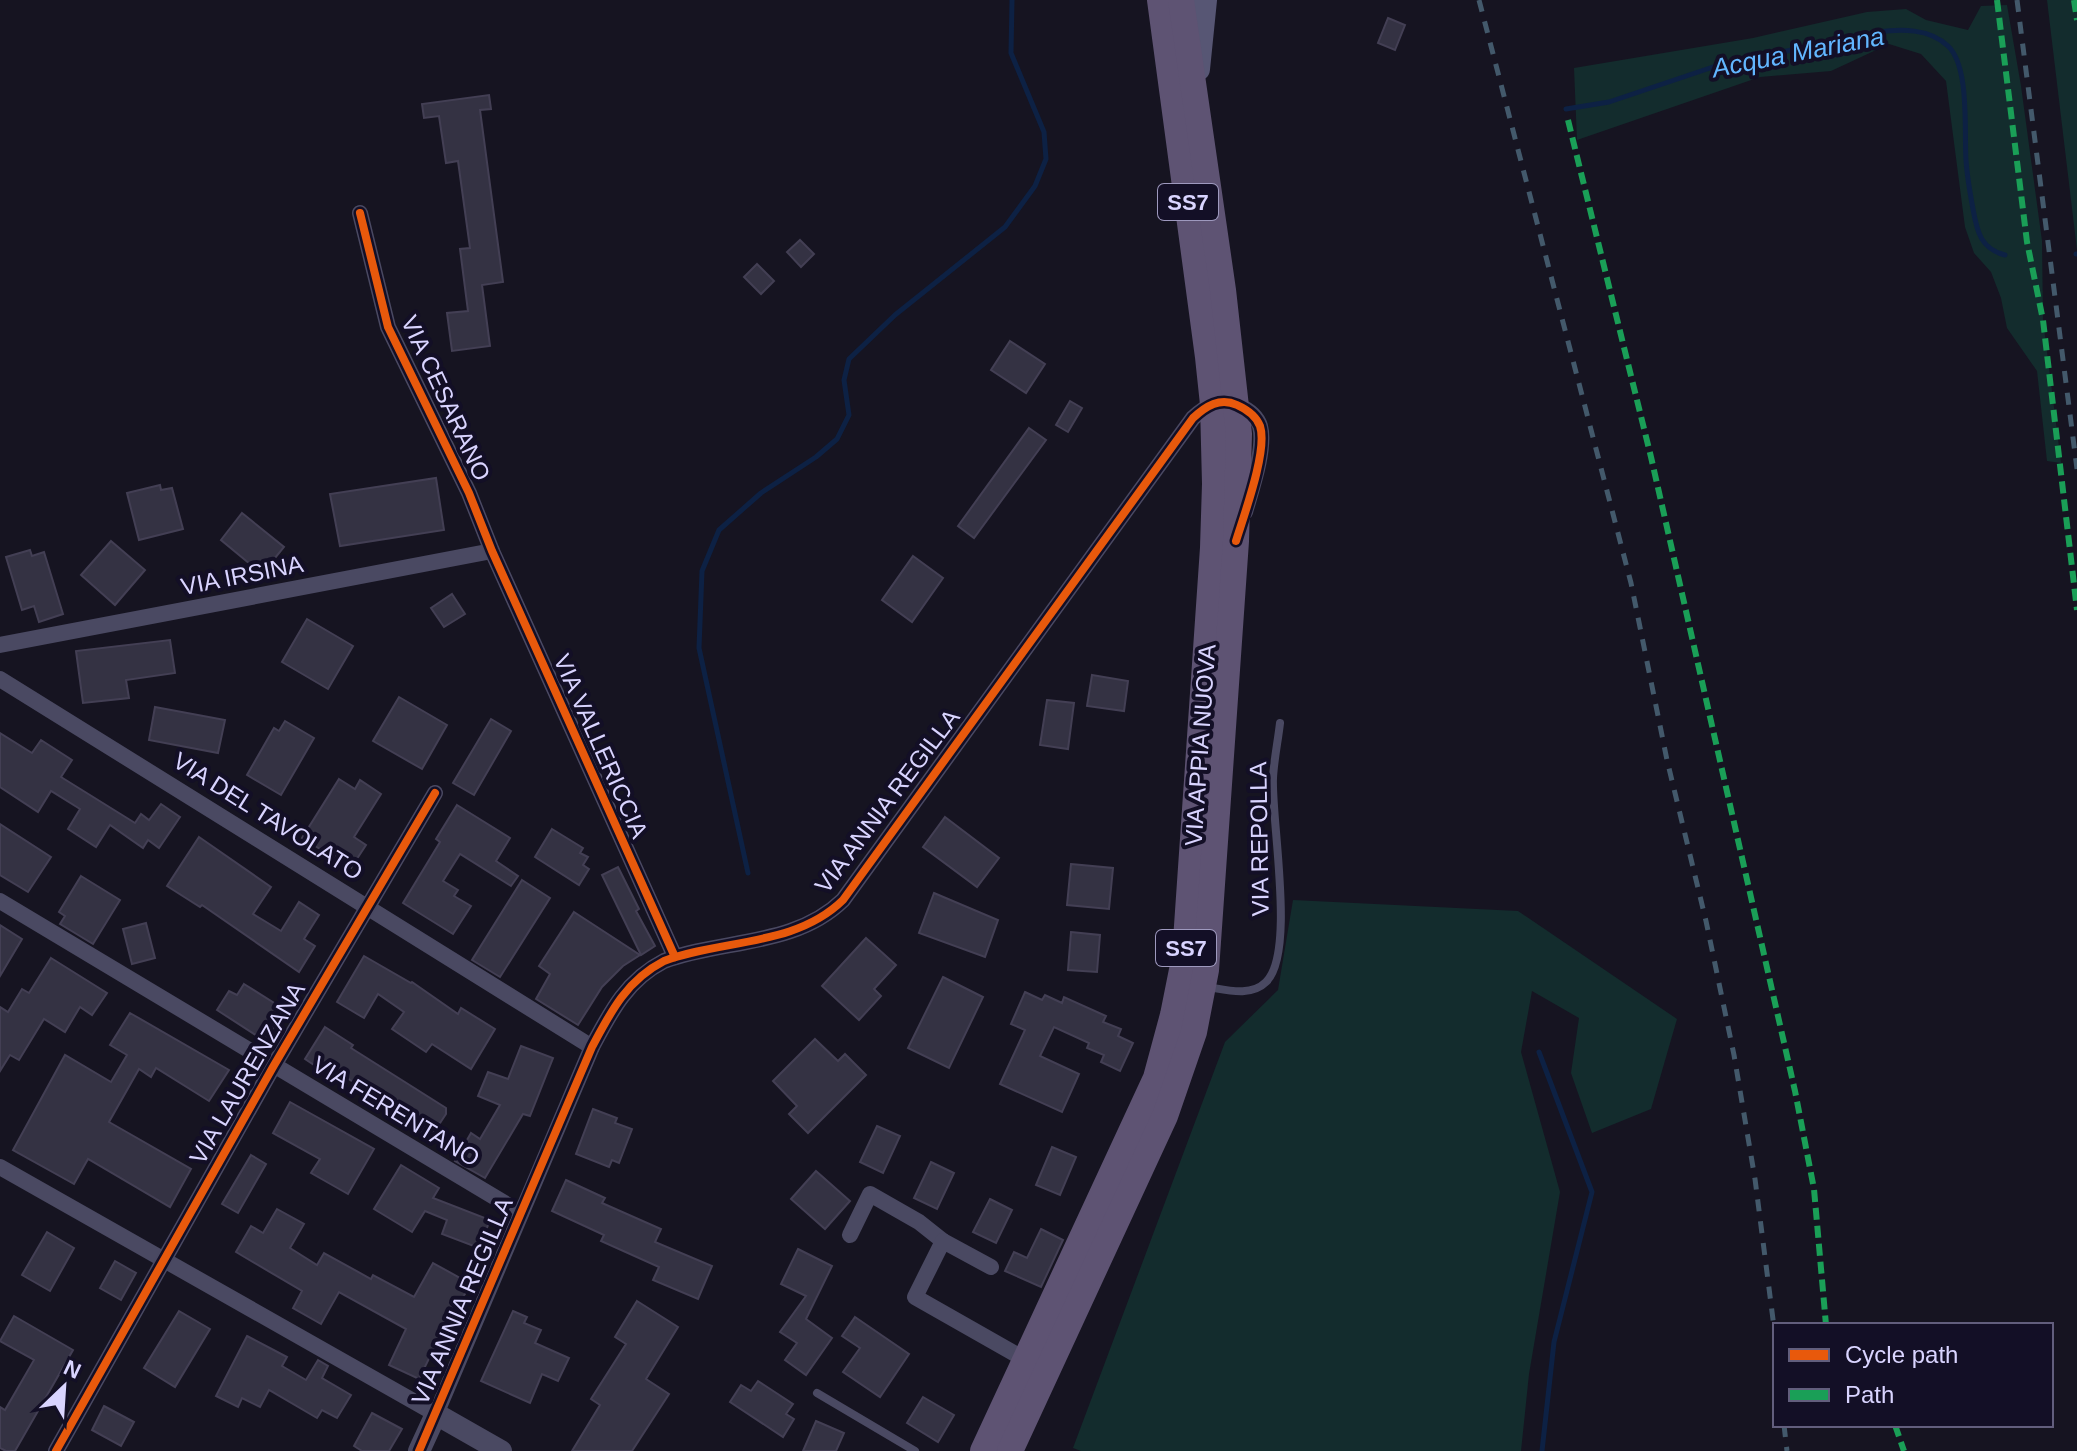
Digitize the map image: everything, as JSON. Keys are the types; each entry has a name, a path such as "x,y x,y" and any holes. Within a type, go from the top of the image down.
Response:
{"main road":[{"name":"VIA APPIA NUOVA","path":"1010,1451 1165,1116 1187,1056 1203,986 1236,541 1239,462 1224,404 1160,0"},
{"name":"VIA APPIA NUOVA","path":"983,1451 1156,1078 1181,983 1215,484 1224,404 1201,127 1181,0"},
{"path":"1201,127 1198,73 1205,0"}],"street":[{"name":"VIA CESARANO","path":"360,213 388,327 469,493 492,551"},
{"name":"VIA ANNIA REGILLA","path":"419,1451 592,1047 624,992 655,966 675,957 784,932 814,920 843,900 1193,418 1224,404"},
{"name":"VIA IRSINA","path":"0,645 492,551"},
{"name":"VIA VALLERICCIA","path":"492,551 675,957"},
{"name":"VIA DEL TAVOLATO","path":"0,679 592,1047"},
{"name":"VIA LAURENZANA","path":"56,1451 273,1067 435,793"},
{"name":"VIA FERENTANO","path":"0,901 521,1213"},
{"path":"0,1167 501,1451"},
{"path":"850,1235 870,1194 919,1222 943,1241 991,1267"},
{"path":"943,1241 915,1297 1026,1360"}],"lane":[{"name":"VIA REPOLLA","path":"1203,986 1242,992 1254,990 1265,984 1273,974 1282,910 1273,779 1280,723"},
{"path":"817,1393 915,1451"}],"green space":[{"path":"2047,0 2077,0 2077,250"},
{"path":"2007,5 2042,241 2043,320 2061,463 2047,461 2037,371 2007,328 2001,298 1991,272 1974,253 1965,227 1946,81 1921,54 1889,44 1831,71 1760,77 1577,140 1574,68 1753,38 1867,12 1906,9 1926,20 1968,30 1981,6"},
{"path":"1293,900 1518,911 1677,1019 1651,1109 1592,1133 1571,1073 1579,1018 1532,991 1521,1052 1560,1192 1529,1374 1521,1451 1081,1451 1073,1448 1225,1042 1278,990"}],"building":[{"path":"1388,18 1405,25 1395,50 1378,43"},
{"path":"489,95 491,109 480,110 503,282 482,285 490,346 452,351 447,313 468,311 460,249 470,248 458,161 446,163 439,116 424,118 422,104"},
{"path":"800,240 814,254 801,267 787,252"},
{"path":"757,264 774,281 761,294 744,277"},
{"path":"1010,341 1045,364 1026,393 991,370"},
{"path":"1070,401 1082,408 1068,432 1056,425"},
{"path":"1029,428 1046,440 974,538 958,526"},
{"path":"436,478 444,530 340,546 330,494"},
{"path":"160,485 161,490 172,488 183,529 139,540 127,493"},
{"path":"242,513 284,547 262,574 221,540"},
{"path":"111,541 145,570 115,605 81,575"},
{"path":"30,550 32,556 44,552 63,614 39,622 34,606 22,610 6,557"},
{"path":"913,556 943,578 912,622 882,600"},
{"path":"452,594 465,614 444,627 431,608"},
{"path":"307,619 353,646 328,689 282,662"},
{"path":"170,640 175,673 126,680 129,698 83,703 76,651"},
{"path":"1092,675 1128,681 1124,711 1087,706"},
{"path":"399,697 447,725 422,769 373,741"},
{"path":"1047,700 1074,703 1068,749 1040,745"},
{"path":"155,707 225,720 218,753 149,740"},
{"path":"491,719 511,731 474,795 453,783"},
{"path":"285,721 314,738 281,795 247,775 274,728 279,731"},
{"path":"0,733 32,753 41,740 72,760 61,777 135,823 141,814 149,820 161,804 180,817 159,848 148,840 143,848 110,825 96,847 68,829 80,809 51,791 38,812 0,787"},
{"path":"339,779 355,789 360,780 381,794 354,837 366,845 351,868 302,838"},
{"path":"457,805 510,838 496,861 518,876 511,886 460,854 443,881 458,890 454,896 471,906 453,934 403,903 440,842 436,839"},
{"path":"945,817 999,858 977,887 923,847"},
{"path":"0,824 51,857 28,892 0,875"},
{"path":"552,829 583,848 580,853 588,857 583,865 589,869 579,885 535,857"},
{"path":"199,837 271,887 253,914 281,931 299,902 319,915 304,939 315,946 299,972 202,905 200,907 167,886"},
{"path":"1071,864 1113,868 1109,909 1067,905"},
{"path":"618,867 655,946 641,955 602,875"},
{"path":"81,876 120,900 93,944 60,924 65,916 59,912"},
{"path":"522,880 550,898 500,977 472,960"},
{"path":"934,893 998,920 985,957 919,933"},
{"path":"574,912 640,955 623,966 602,987 578,1025 536,999 550,974 539,966"},
{"path":"146,923 155,958 132,964 123,929"},
{"path":"0,925 22,939 0,976"},
{"path":"1071,932 1100,935 1097,972 1068,970"},
{"path":"866,938 896,965 874,989 881,996 859,1020 822,986"},
{"path":"364,956 412,982 458,1014 461,1008 495,1029 471,1069 432,1044 426,1052 392,1029 404,1012 378,994 364,1018 337,1002"},
{"path":"51,958 107,993 92,1015 80,1007 65,1032 44,1019 19,1060 10,1055 0,1071 0,1007 8,1012 22,989 29,993"},
{"path":"943,977 983,997 949,1068 908,1048"},
{"path":"244,984 279,1006 272,1017 278,1021 265,1041 217,1010 229,991 237,995"},
{"path":"1025,992 1042,1000 1045,995 1062,1003 1064,997 1106,1016 1103,1022 1121,1029 1118,1036 1133,1043 1120,1071 1101,1062 1104,1055 1087,1048 1089,1043 1054,1027 1040,1056 1079,1074 1062,1112 1000,1084 1025,1030 1011,1024"},
{"path":"130,1013 229,1070 209,1101 156,1068 151,1077 139,1069 109,1122 191,1169 170,1207 88,1159 74,1184 13,1150 65,1055 111,1082 127,1055 110,1045"},
{"path":"325,1027 353,1045 351,1048 446,1108 446,1114 430,1138 401,1119 405,1113 335,1071 332,1077 305,1059"},
{"path":"815,1039 838,1061 845,1054 866,1075 808,1133 789,1114 797,1106 773,1081"},
{"path":"521,1046 553,1058 530,1116 523,1114 485,1178 455,1161 471,1133 480,1139 500,1105 478,1096 488,1072 508,1079"},
{"path":"290,1102 374,1149 348,1194 311,1173 320,1159 273,1133"},
{"path":"593,1109 617,1118 615,1123 632,1129 619,1163 612,1160 609,1167 576,1154"},
{"path":"877,1126 900,1136 883,1173 860,1162"},
{"path":"1052,1147 1076,1157 1060,1195 1036,1185"},
{"path":"251,1155 266,1164 238,1213 222,1204"},
{"path":"931,1162 954,1173 937,1209 914,1198"},
{"path":"401,1165 439,1188 433,1198 490,1220 479,1248 442,1234 447,1220 425,1211 412,1232 374,1209"},
{"path":"816,1171 850,1201 825,1229 791,1199"},
{"path":"566,1180 605,1198 602,1203 661,1229 655,1242 712,1266 698,1299 653,1280 659,1267 601,1241 604,1235 552,1211"},
{"path":"990,1199 1012,1210 996,1243 973,1232"},
{"path":"277,1209 304,1224 290,1248 317,1265 324,1253 371,1279 373,1275 414,1297 433,1263 471,1284 444,1328 419,1379 389,1365 406,1329 339,1292 321,1324 293,1308 302,1291 236,1252 251,1226 263,1233"},
{"path":"1041,1229 1063,1240 1041,1287 1005,1271 1014,1252 1027,1258"},
{"path":"47,1232 74,1248 50,1291 22,1275"},
{"path":"798,1249 832,1266 806,1319 832,1338 806,1375 785,1360 797,1343 780,1332 806,1296 781,1284"},
{"path":"115,1261 136,1273 121,1300 100,1288"},
{"path":"637,1301 678,1327 646,1379 669,1394 632,1451 572,1451 600,1405 591,1399 626,1344 615,1337"},
{"path":"179,1311 210,1329 175,1387 144,1368"},
{"path":"513,1311 527,1317 524,1323 541,1330 535,1343 569,1358 558,1381 542,1374 530,1403 481,1381"},
{"path":"14,1316 73,1350 15,1451 6,1451 0,1448 0,1407 5,1410 34,1360 0,1341"},
{"path":"855,1317 909,1354 880,1397 843,1372 860,1348 842,1336"},
{"path":"247,1336 287,1357 282,1366 306,1380 318,1360 328,1366 322,1378 351,1395 337,1418 322,1410 317,1418 269,1390 260,1407 242,1398 238,1407 216,1396"},
{"path":"758,1381 793,1404 786,1414 794,1419 783,1437 730,1402 741,1385 751,1391"},
{"path":"923,1397 954,1415 938,1442 907,1423"},
{"path":"104,1406 134,1422 121,1446 92,1430"},
{"path":"372,1413 402,1429 389,1451 362,1451 354,1446"},
{"path":"816,1421 844,1433 836,1451 803,1451"}],"waterway":[{"path":"748,873 699,648 702,571 719,530 761,493 816,457 837,439 849,415 844,380 849,359 895,315 1005,227 1035,186 1046,159 1044,132 1011,53 1012,0"},
{"name":"Acqua Mariana","path":"1566,109 1609,102 1716,66 1877,32 1905,30 1924,33 1948,46 1960,69 1967,172 1976,225 1985,244 2005,255"},
{"path":"1539,1052 1592,1192 1554,1342 1542,1451"}],"railway":[{"path":"1479,0 1631,583 1667,760 1734,1055 1755,1179 1773,1323"},
{"path":"2017,0 2077,469"},
{"path":"1784,1427 1787,1451"}],"marked path":[{"path":"1997,0 2027,242 2043,320 2077,610"},
{"path":"2074,0 2077,20"},
{"path":"1568,120 1651,457 1795,1091 1814,1189 1826,1323"},
{"path":"1896,1427 1904,1451"}],"cycle path":[{"path":"360,213 388,327 469,493 492,551 675,957"},
{"path":"419,1451 592,1047 613,1009 630,987 664,961 781,934 824,915 843,900 1193,418 1219,402 1231,403 1250,413 1260,426 1262,437 1254,483 1236,541"},
{"path":"56,1451 273,1067 435,793"}]}
